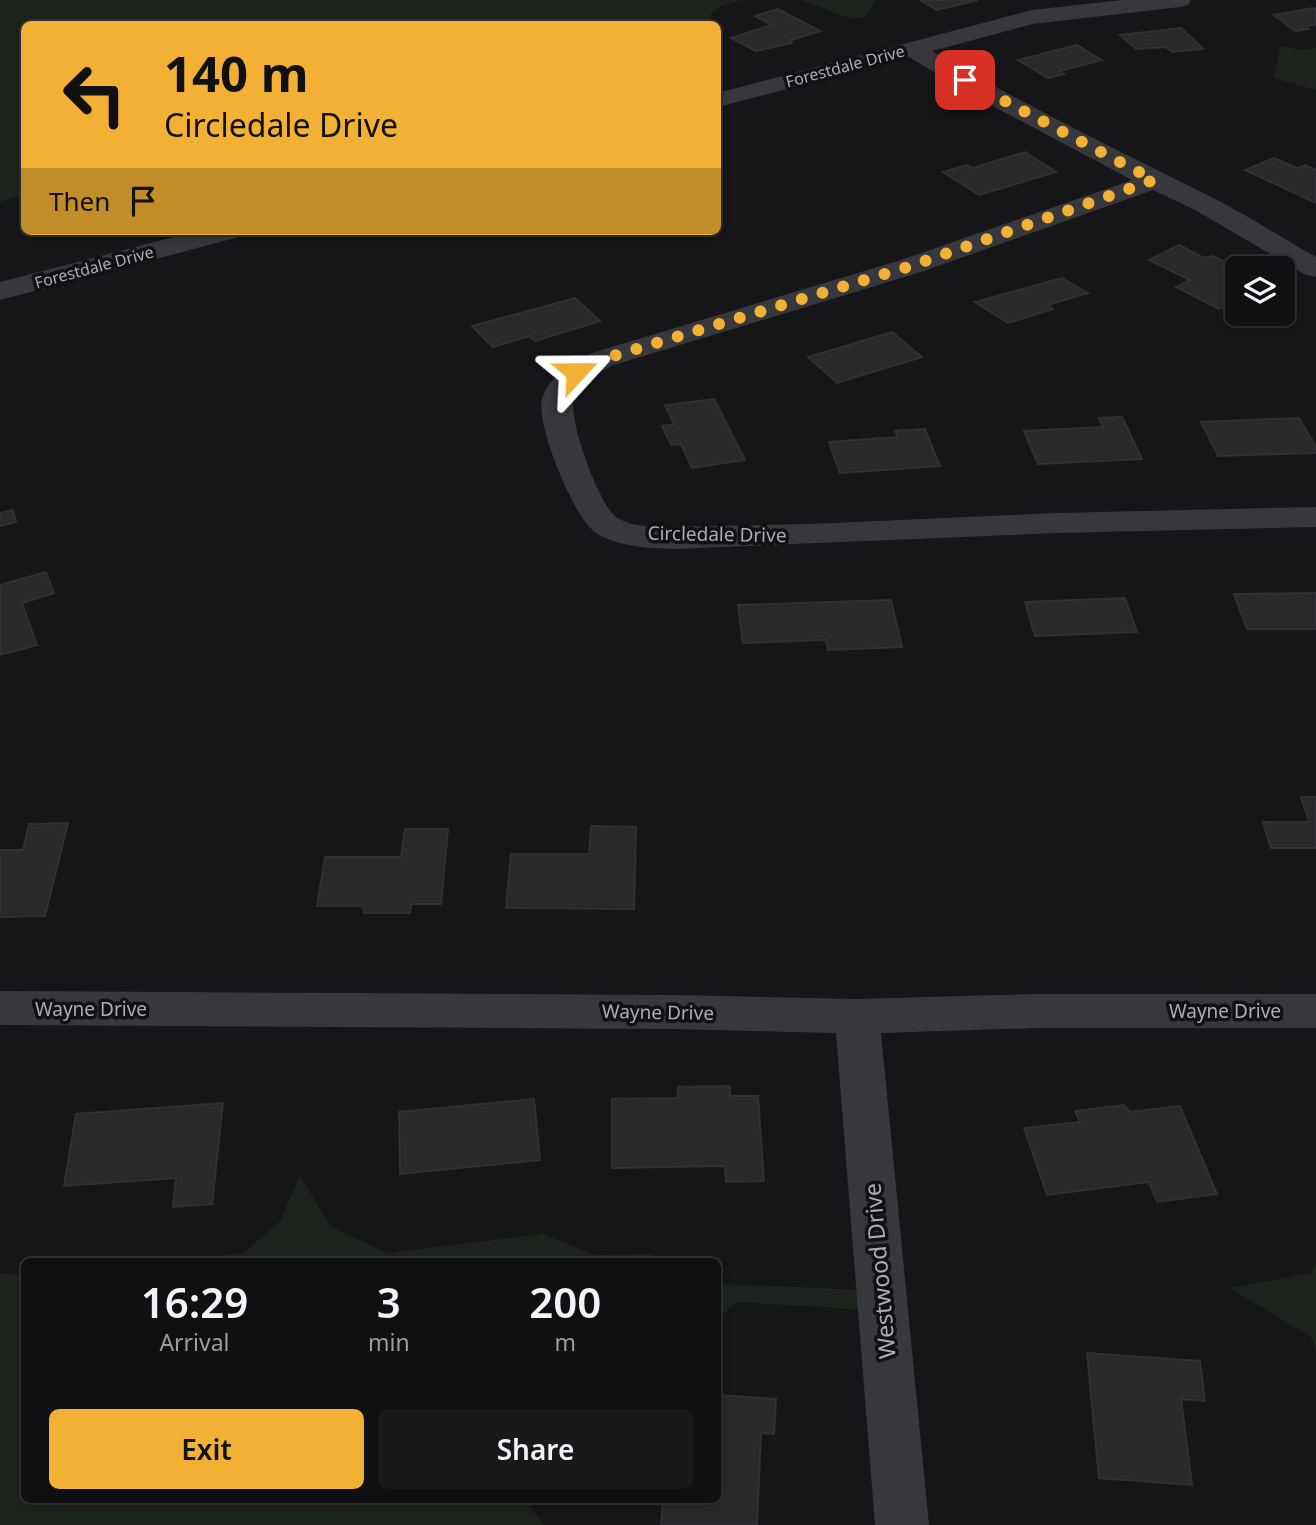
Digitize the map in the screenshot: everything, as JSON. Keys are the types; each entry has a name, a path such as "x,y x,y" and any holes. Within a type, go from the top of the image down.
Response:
{"street":[{"name":"Forestdale Drive","path":"721,99 1032,17 1180,0"},
{"path":"911,48 983,91 1206,205 1316,269"},
{"name":"Circledale Drive","path":"1154,180 911,266 603,359 576,372 559,391 554,412 594,513 607,526 670,538 824,535 1022,524 1316,517"},
{"name":"Forestdale Drive","path":"0,291 214,235"},
{"name":"Wayne Drive","path":"0,1008 661,1012 857,1016 1037,1011 1316,1011"},
{"name":"Westwood Drive","path":"857,1016 902,1525"}],"shaded area":[{"path":"0,0 742,0 720,6 710,15 711,21 21,21 21,196 0,202"},
{"path":"801,0 874,0 874,3 865,17 851,19"},
{"path":"1280,46 1300,50 1316,48 1316,90 1274,78"},
{"path":"300,1176 331,1227 387,1253 543,1234 596,1255 652,1254 659,1258 195,1258 244,1253 280,1221"},
{"path":"1316,1264 1316,1350 1311,1337 1230,1288 1311,1273"},
{"path":"0,1273 21,1275 21,1503 529,1503 545,1525 0,1525"},
{"path":"721,1284 892,1291 885,1311 738,1302 721,1316"}],"building":[{"path":"920,0 978,0 937,10"},
{"path":"778,9 820,31 788,41 792,43 756,51 731,38 772,25 755,16"},
{"path":"1316,9 1316,25 1305,26 1309,29 1295,31 1274,15"},
{"path":"1181,28 1203,49 1172,52 1166,47 1136,49 1120,35"},
{"path":"1077,45 1102,60 1059,71 1064,74 1048,78 1018,60"},
{"path":"1025,152 1056,172 979,195 943,172 966,165 973,168"},
{"path":"1274,158 1297,168 1306,165 1316,170 1316,203 1245,170"},
{"path":"1179,245 1204,258 1213,256 1225,262 1225,306 1219,309 1176,287 1190,280 1149,260"},
{"path":"1062,278 1088,293 1048,305 1053,309 1008,323 975,302"},
{"path":"575,298 600,321 535,341 530,336 493,347 472,326"},
{"path":"892,332 922,357 837,383 808,357"},
{"path":"714,399 745,460 692,468 681,444 671,445 662,426 674,424 665,405"},
{"path":"1122,417 1142,459 1038,464 1024,431 1103,427 1099,418"},
{"path":"1299,418 1316,447 1316,453 1218,456 1201,422"},
{"path":"925,429 940,466 840,473 829,442 898,437 895,431"},
{"path":"13,510 16,522 0,526 0,513"},
{"path":"46,572 54,593 22,603 37,645 0,655 0,585"},
{"path":"1316,593 1316,629 1247,629 1234,594"},
{"path":"1125,598 1137,632 1035,636 1025,602"},
{"path":"891,600 902,647 828,650 826,640 743,643 738,605"},
{"path":"1301,797 1316,797 1316,848 1271,848 1263,822 1309,822"},
{"path":"68,823 45,916 0,917 0,850 23,850 29,824"},
{"path":"591,826 636,827 634,909 506,908 511,854 589,854"},
{"path":"405,829 448,829 441,904 411,904 410,913 364,913 363,906 317,906 325,857 401,857"},
{"path":"730,1086 730,1096 758,1096 764,1181 726,1182 725,1166 612,1168 612,1099 678,1098 678,1087"},
{"path":"534,1099 540,1160 400,1174 399,1112"},
{"path":"223,1103 212,1204 173,1207 176,1178 64,1186 76,1114"},
{"path":"1124,1105 1130,1112 1180,1106 1217,1194 1157,1202 1149,1182 1047,1195 1024,1128 1080,1122 1075,1111"},
{"path":"1087,1353 1200,1361 1205,1401 1181,1399 1192,1485 1099,1478"},
{"path":"721,1395 776,1399 774,1434 761,1433 757,1525 661,1525 663,1503 721,1503"}],"route":[{"path":"576,372 603,359 911,266 1154,180 965,80"}]}
